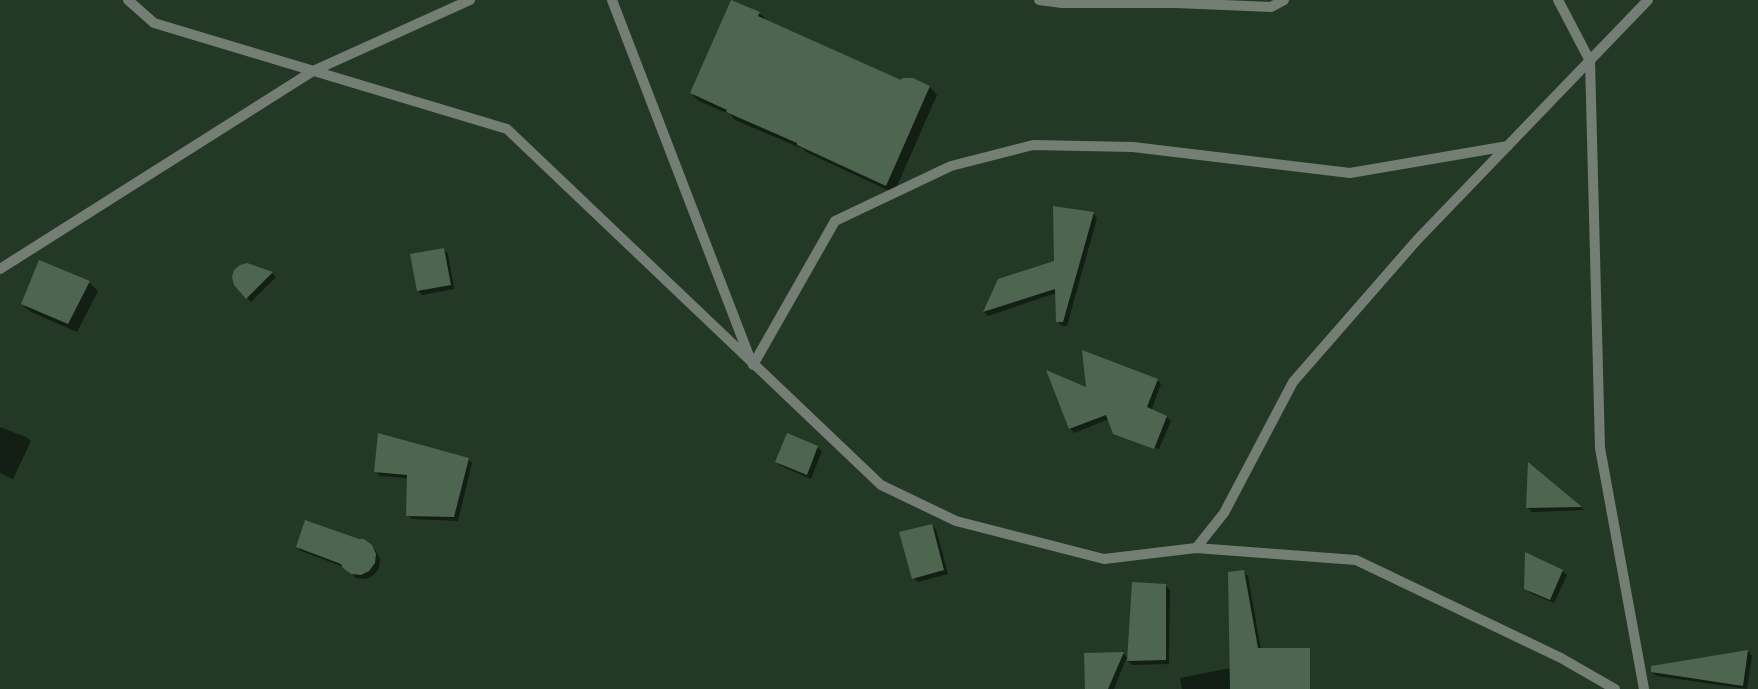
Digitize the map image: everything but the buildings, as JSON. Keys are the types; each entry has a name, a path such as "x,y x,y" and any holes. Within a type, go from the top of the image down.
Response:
{"street":[{"path":"128,0 154,23 507,129 881,486 956,521 1104,559 1196,548 1356,560 1561,658 1615,689"},
{"path":"0,269 313,70 470,0"},
{"path":"612,0 753,364"},
{"path":"1039,0 1062,3 1176,3 1271,7 1284,0"},
{"path":"1558,0 1590,61 1600,448 1644,689"},
{"path":"1196,548 1224,512 1293,382 1417,240 1648,0"},
{"path":"753,364 835,221 951,166 1033,145 1133,146 1350,173 1508,146"}]}
